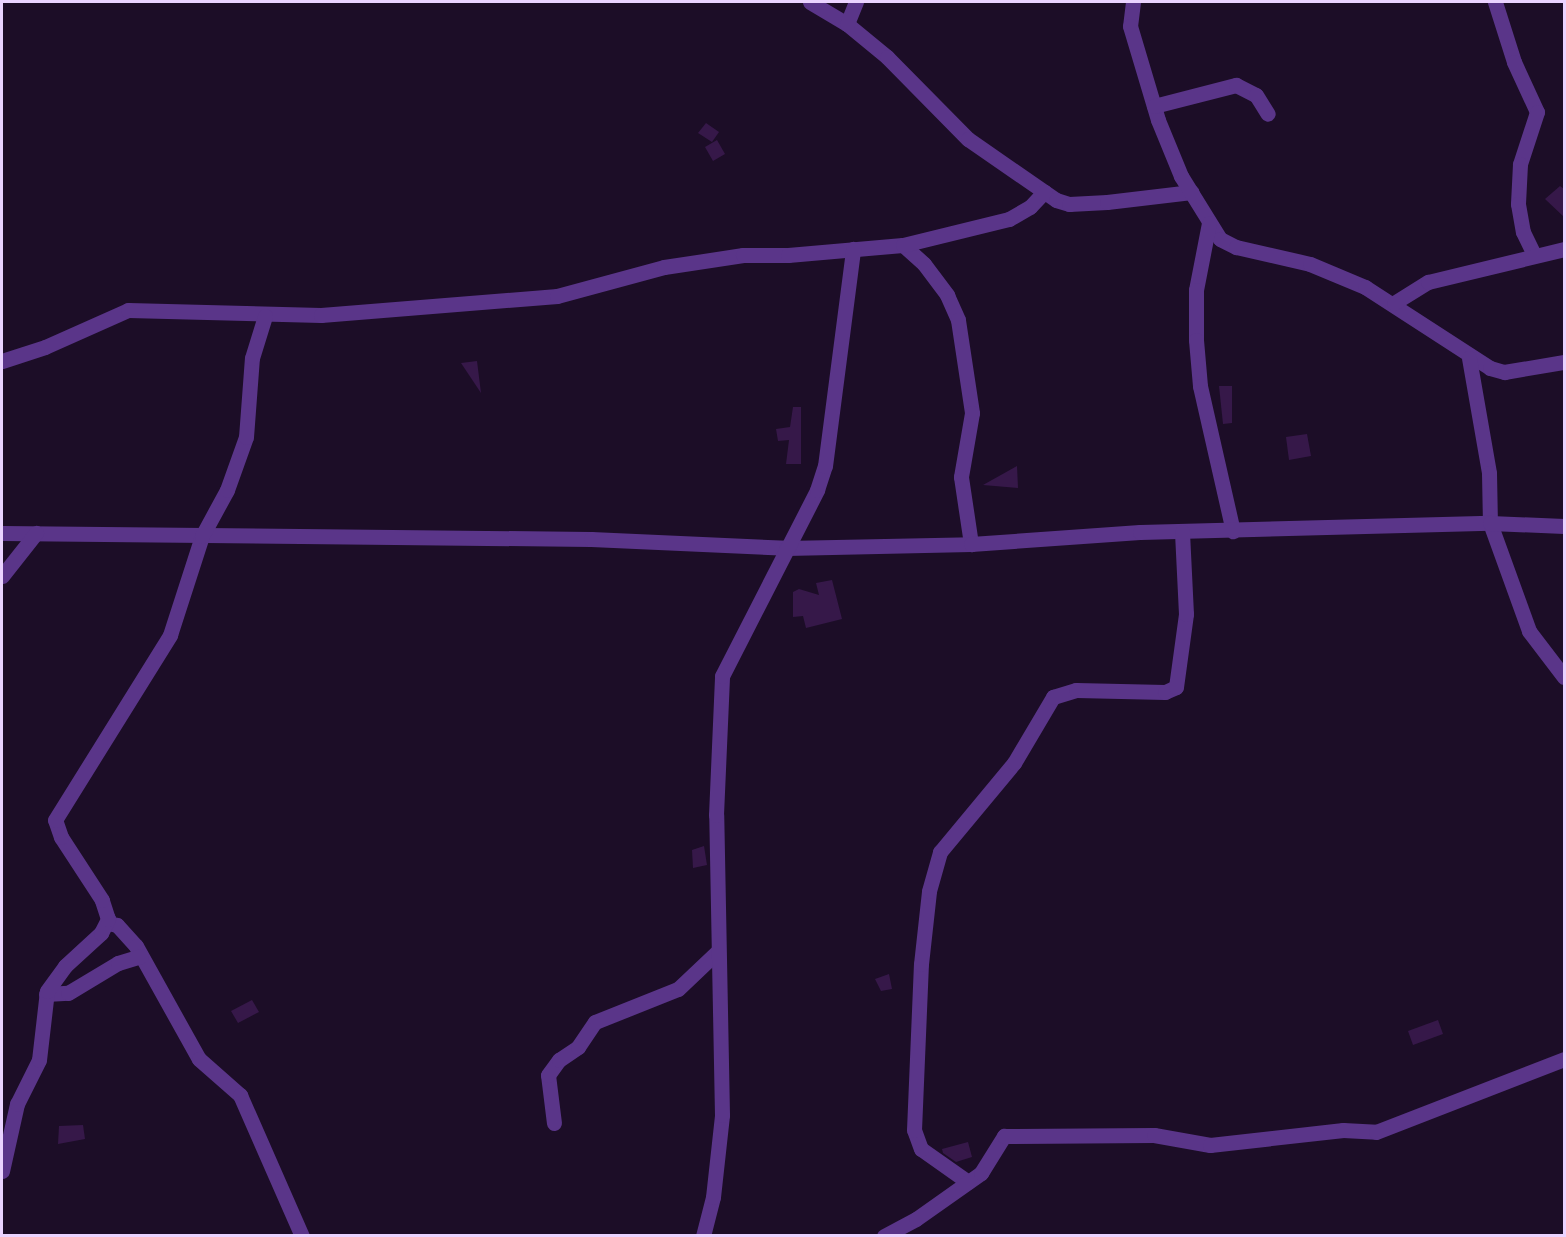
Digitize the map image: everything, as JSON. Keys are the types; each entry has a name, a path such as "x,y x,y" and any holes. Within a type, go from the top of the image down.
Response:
{"street":[{"path":"810,2 847,24 887,57 968,139 1044,192 1069,204 1191,192"},
{"path":"847,24 856,2"},
{"path":"1133,2 1130,26 1154,106 1191,192 1220,239 1231,244 1310,264 1394,303 1469,358 1504,372 1564,362"},
{"path":"1495,2 1514,62 1537,112 1520,164 1518,204 1523,232 1534,255"},
{"path":"1154,106 1236,84 1256,95 1268,114"},
{"path":"2,361 45,347 128,310 265,316 321,315 557,296 664,267 743,255 903,244 1009,219 1030,207 1044,192"},
{"path":"1209,223 1196,290 1196,340 1200,386 1233,531"},
{"path":"903,244 924,264 947,295 958,320 972,413 961,477 971,544"},
{"path":"703,1236 713,1197 722,1115 716,748 722,676 825,465 853,249"},
{"path":"1394,303 1428,282 1516,264 1534,255 1564,249"},
{"path":"265,316 252,358 246,437 227,490 202,536 170,635 56,820 61,837 102,900 107,922 126,933 189,1045 240,1095 302,1236"},
{"path":"1469,358 1489,473 1490,523 1529,631 1564,677"},
{"path":"2,533 591,539 786,548 971,544 1140,532 1490,523 1564,526"},
{"path":"968,1182 921,1149 914,1130 921,964 929,891 940,852 1014,763 1053,697 1076,690 1165,692 1178,685 1186,614 1182,532"},
{"path":"2,576 36,533"},
{"path":"2,1172 17,1104 39,1060 46,994 65,966 107,922"},
{"path":"554,1123 548,1075 559,1060 578,1047 597,1019 678,988 718,951"},
{"path":"46,994 68,993 118,963 141,956"},
{"path":"884,1236 916,1219 981,1173 1004,1136 1154,1135 1210,1145 1343,1130 1376,1132 1564,1059"}],"building":[{"path":"706,123 719,132 712,142 698,133"},
{"path":"717,140 725,154 713,161 705,147"},
{"path":"1560,186 1564,189 1564,217 1545,199"},
{"path":"477,361 481,393 461,363"},
{"path":"1219,386 1232,386 1232,423 1223,424"},
{"path":"793,407 801,407 801,464 786,464 789,440 778,441 776,429 790,427"},
{"path":"1307,434 1311,456 1289,460 1286,437"},
{"path":"1017,466 1018,488 983,485"},
{"path":"832,580 842,619 806,628 803,616 793,617 793,592 799,589 819,595 816,583"},
{"path":"704,846 707,865 693,868 692,850"},
{"path":"889,974 892,989 881,991 875,979"},
{"path":"252,1000 259,1012 238,1023 231,1011"},
{"path":"1438,1020 1443,1034 1413,1045 1408,1031"},
{"path":"83,1125 85,1139 58,1144 59,1126"},
{"path":"968,1142 972,1157 956,1162 943,1153 942,1149"}]}
